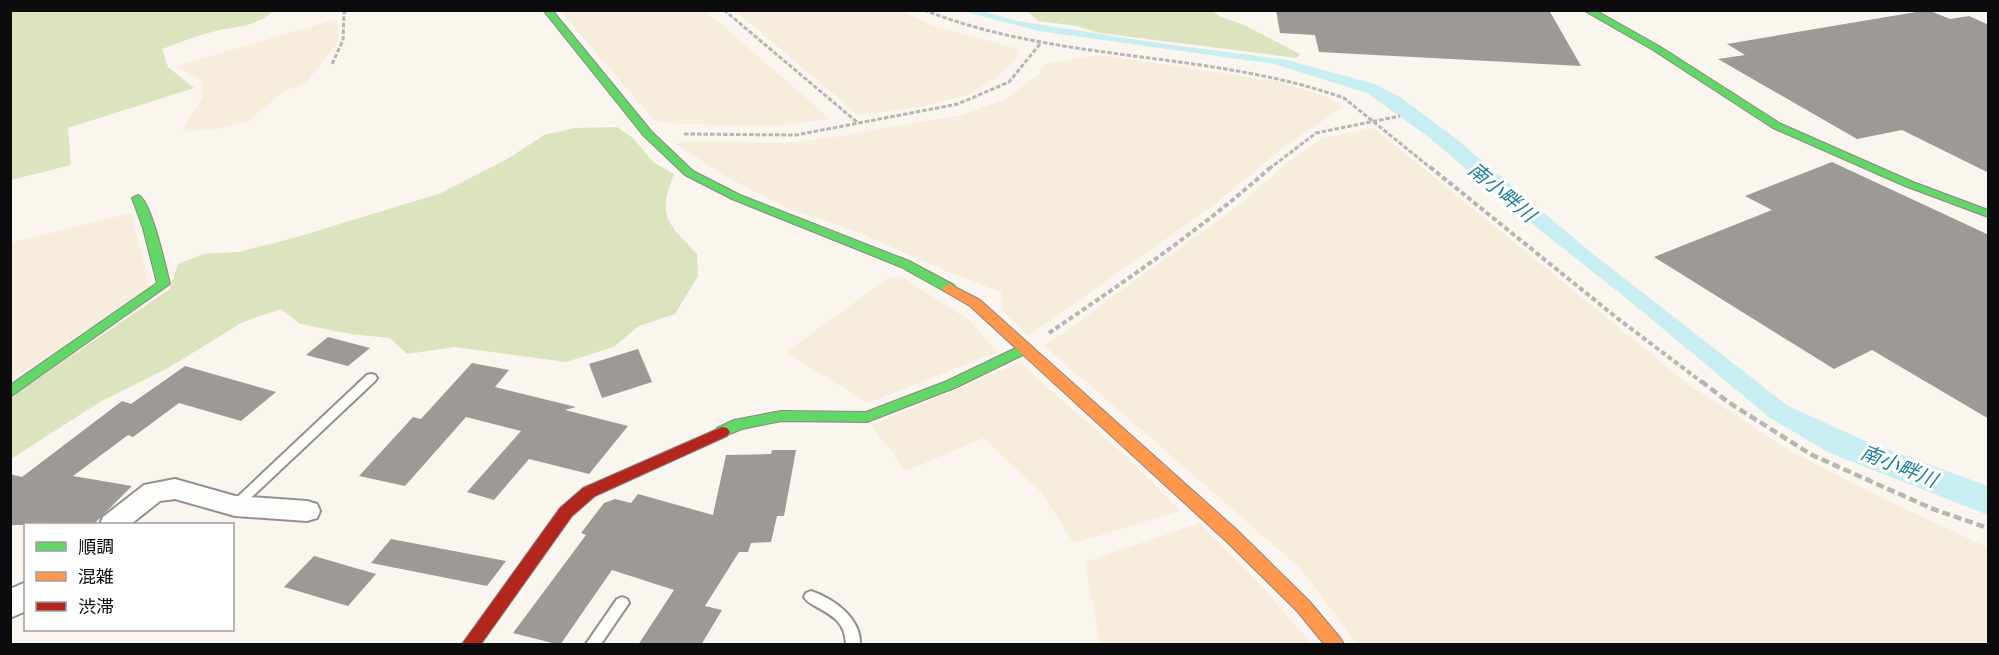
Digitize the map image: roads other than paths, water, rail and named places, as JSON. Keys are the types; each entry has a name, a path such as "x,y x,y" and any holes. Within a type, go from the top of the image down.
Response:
{"street":[{"path":"547,10 647,134 689,173 736,197 905,264 975,303 1232,536 1304,606 1335,645"},
{"path":"1587,10 1656,48 1777,126 1909,184 1989,214"},
{"path":"10,392 164,284 149,228 138,198"},
{"path":"471,645 566,512 589,492 739,424 781,416 867,417 952,384 1024,349"},
{"path":"114,523 153,492 175,489 235,506 307,511"},
{"path":"10,606 24,596"}],"lane":[{"path":"235,506 371,378"},
{"path":"811,597 843,616 854,637 853,645"},
{"path":"593,645 622,603"}],"water":[{"name":"南小畔川","path":"961,11 981,11 1018,21 1287,60 1375,84 1400,97 1455,138 1588,250 1788,406 1870,443 1988,486 1988,515 1830,453 1770,418 1426,135 1367,93 1274,64 1039,31"}]}
